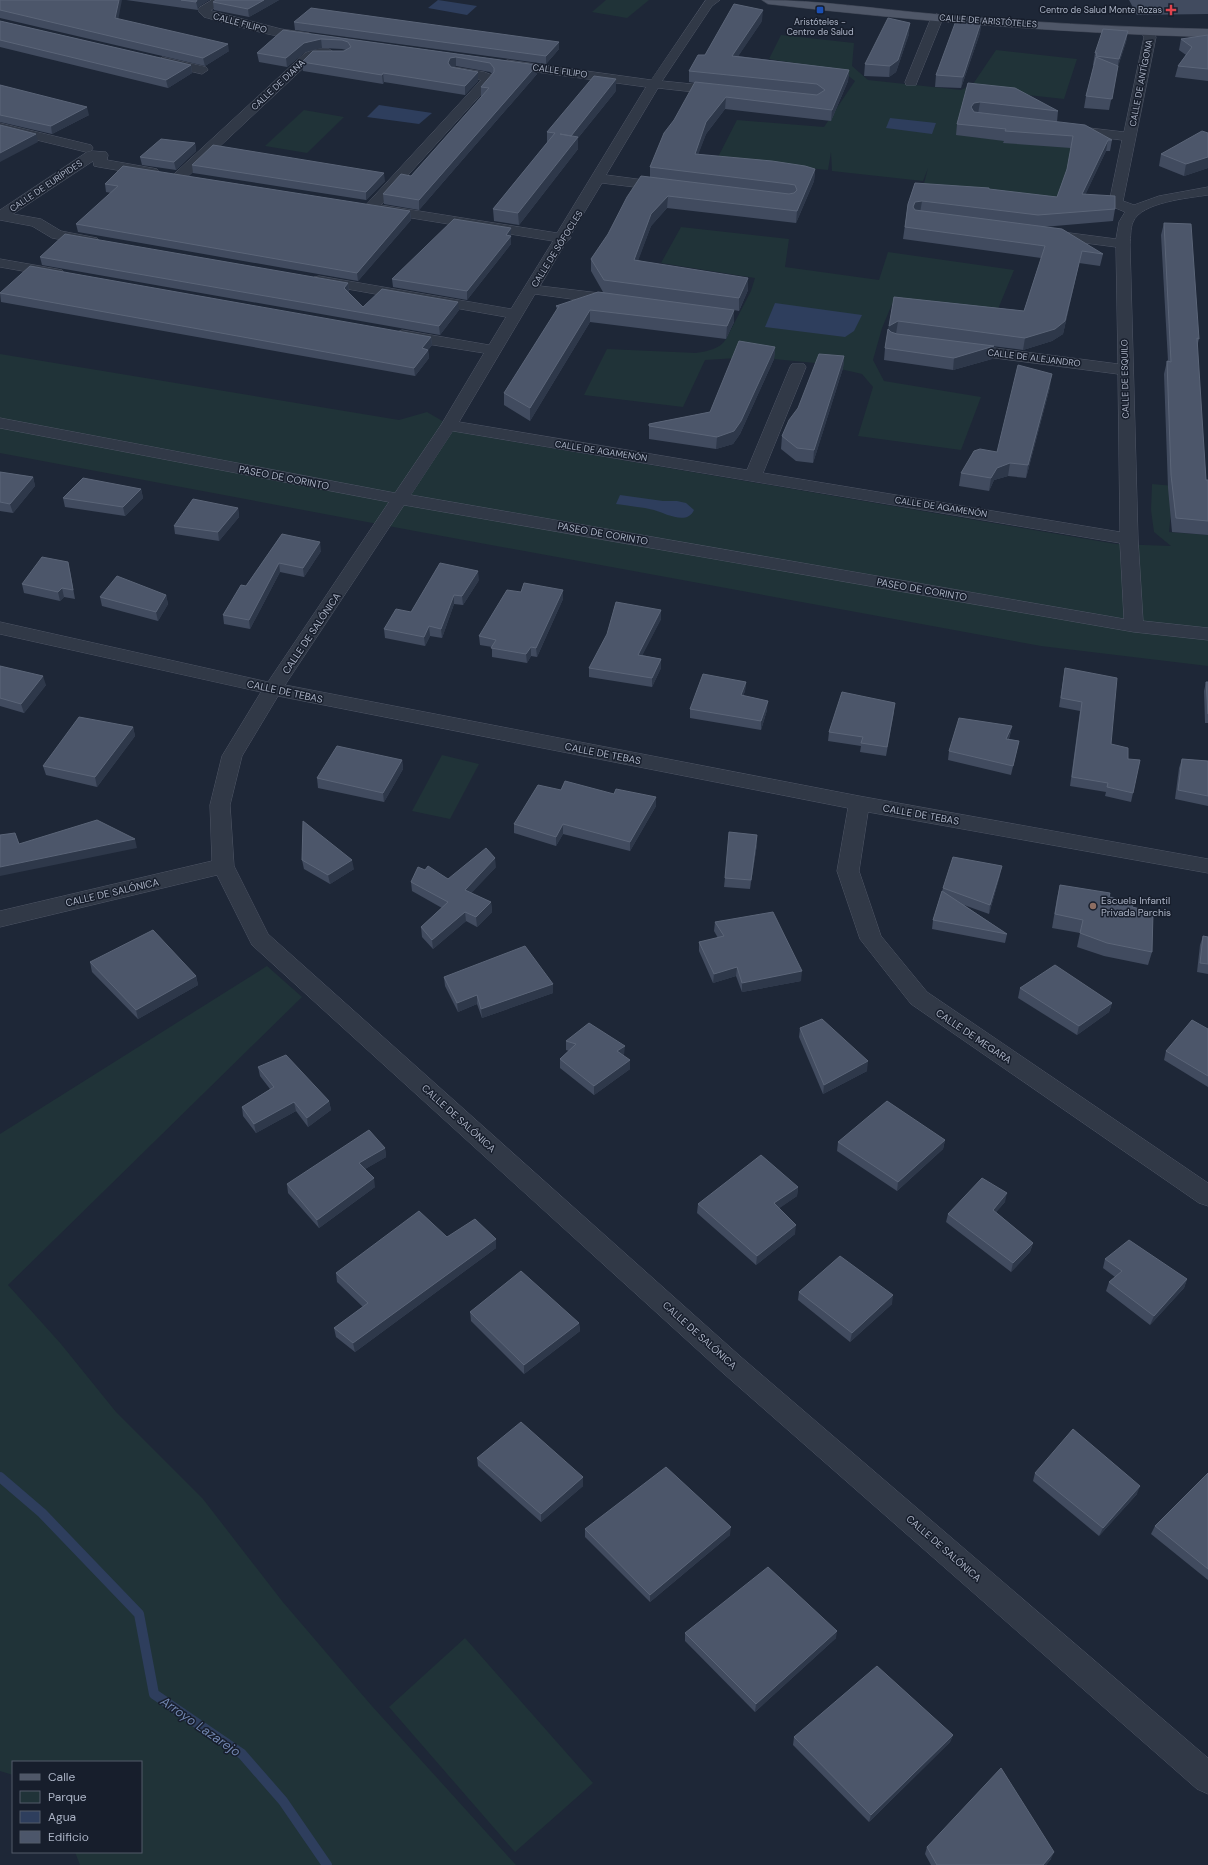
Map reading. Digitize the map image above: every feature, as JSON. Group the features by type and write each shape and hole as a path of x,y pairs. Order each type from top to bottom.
{"main road":[{"name":"CALLE DE ARISTÓTELES","path":"768,0 937,18 1146,31 1208,33"},
{"name":"CALLE DE ARISTÓTELES","path":"832,0 1023,17 1208,25"}],"street":[{"name":"CALLE FILIPO","path":"221,0 205,8 205,12 280,33 319,38"},
{"name":"CALLE DE SÓFOCLES","path":"401,499 449,425 515,314 564,238 654,84 708,4 714,0"},
{"path":"911,82 937,18"},
{"name":"CALLE DE ANTÍGONA","path":"1135,211 1116,203 1150,37 1146,31"},
{"name":"CALLE DE DIANA","path":"180,176 309,56 327,52 342,55"},
{"path":"148,57 202,70"},
{"name":"CALLE FILIPO","path":"498,63 654,84 731,92"},
{"path":"371,207 487,81 487,78 484,76 437,69"},
{"path":"0,127 93,153 99,163 195,178"},
{"name":"CALLE DE ANTÍGONA","path":"1062,129 1130,137"},
{"name":"CALLE DE EURÍPIDES","path":"0,216 93,153"},
{"path":"599,178 678,188"},
{"path":"1135,211 1157,201 1208,191"},
{"path":"356,204 564,238"},
{"name":"CALLE DE ESQUILO","path":"1134,626 1129,538 1123,244 1126,220 1135,211"},
{"path":"0,216 36,222 56,235 103,243"},
{"path":"1030,232 1123,244"},
{"path":"0,263 69,276"},
{"path":"305,278 515,314"},
{"path":"532,289 633,302"},
{"path":"386,332 493,350"},
{"name":"CALLE DE ALEJANDRO","path":"951,347 1125,370"},
{"path":"752,476 798,367"},
{"name":"PASEO DE CORINTO","path":"0,423 401,499 1134,626 1208,634"},
{"name":"CALLE DE AGAMENÓN","path":"449,425 1129,538"},
{"name":"CALLE DE SALÓNICA","path":"401,499 273,689 232,756 220,805 223,866 260,939 732,1365 1208,1778"},
{"name":"CALLE DE TEBAS","path":"0,628 273,689 859,803 1208,866"},
{"name":"CALLE DE MEGARA","path":"859,803 848,870 871,939 919,998 1208,1196"},
{"name":"CALLE DE SALÓNICA","path":"0,919 223,866"}],"green space":[{"path":"606,0 649,0 627,18 592,12"},
{"path":"781,35 854,43 852,66 868,80 961,90 973,84 996,50 1077,59 1064,99 982,90 973,137 1069,147 1072,150 1061,200 921,195 928,168 923,181 832,171 831,152 828,170 717,159 737,120 824,127 855,81 842,71 769,59"},
{"path":"304,110 344,117 307,153 265,146"},
{"path":"681,227 789,239 785,267 879,280 888,252 1014,270 998,309 895,297 882,328 873,360 884,381 981,397 961,450 858,436 873,387 862,374 815,363 774,359 737,358 705,360 683,407 584,395 607,349 696,353 717,347 726,339 751,291 755,278 661,263"},
{"path":"0,354 399,420 427,412 463,433 1116,544 1171,546 1154,532 1151,510 1152,484 1208,489 1171,512 1169,532 1208,535 1208,666 1041,646 0,453"},
{"path":"442,755 479,764 450,819 412,811"},
{"path":"267,966 302,997 8,1285 61,1344 116,1412 203,1499 282,1601 371,1705 516,1865 80,1865 75,1853 142,1853 142,1761 12,1761 12,1775 0,1771 0,1134"},
{"path":"465,1638 593,1783 515,1852 389,1707"}],"water":[{"path":"438,0 477,6 467,15 428,8"},
{"path":"379,105 432,113 419,124 367,117"},
{"path":"890,118 936,123 932,134 886,128"},
{"path":"775,303 862,315 854,331 845,337 765,327"},
{"path":"620,495 663,501 677,501 686,503 694,510 691,515 686,517 681,518 670,516 654,510 616,504"}],"building":[{"path":"0,0 119,0 115,18 228,44 203,58 0,10"},
{"path":"181,0 197,0 196,2"},
{"path":"216,0 264,0 248,9 213,2"},
{"path":"734,4 763,10 732,56 849,70 832,110 726,97 706,122 695,154 772,161 815,169 797,211 668,196 651,214 634,260 748,278 739,298 604,280 591,259 608,234 627,197 641,176 789,194 794,193 797,190 795,185 789,184 650,167 664,133 674,120 695,82 817,95 825,90 817,84 689,71 698,55 705,55"},
{"path":"311,8 559,42 546,56 294,22"},
{"path":"888,18 910,23 898,60 890,66 865,64"},
{"path":"957,18 981,22 963,77 936,75"},
{"path":"0,21 191,65 166,80 0,40"},
{"path":"1103,29 1128,31 1119,59 1096,56 1097,53 1095,53"},
{"path":"283,30 537,65 419,200 383,194 401,174 411,176 489,88 481,87 494,72 494,68 490,63 456,57 450,58 448,63 451,67 478,72 465,86 383,73 382,75 302,62 313,51 344,51 351,47 348,42 342,40 321,39 304,43 286,58 257,53"},
{"path":"1208,35 1208,69 1178,66 1192,47 1181,39"},
{"path":"1096,57 1118,66 1112,99 1086,96"},
{"path":"594,76 616,79 571,136 578,137 518,213 493,209 555,133 547,132"},
{"path":"968,83 1015,88 1058,111 980,102 974,103 971,107 974,112 1085,125 1112,140 1108,140 1082,194 1115,196 1115,209 1038,215 922,201 915,202 913,207 915,210 1062,229 1103,254 1082,251 1065,321 1055,329 1025,338 898,321 889,326 894,297 1024,311 1045,246 905,227 908,204 915,183 989,188 1057,197 1067,169 1073,136 1005,131 1006,129 957,124"},
{"path":"0,85 87,107 51,126 0,115"},
{"path":"0,125 36,134 0,153"},
{"path":"1202,131 1208,133 1208,157 1186,164 1161,154"},
{"path":"161,139 195,143 174,162 140,157"},
{"path":"213,145 384,173 366,192 192,165"},
{"path":"123,166 410,211 357,273 76,224 118,186 105,184"},
{"path":"454,219 511,228 506,235 511,236 467,291 392,279"},
{"path":"1164,223 1191,224 1199,339 1197,338 1206,480 1208,480 1208,521 1176,518 1171,475 1167,361 1171,362"},
{"path":"65,234 348,283 344,288 363,307 382,289 458,302 439,326 40,257"},
{"path":"30,266 431,337 422,348 428,350 414,368 0,293"},
{"path":"598,292 734,310 727,326 590,310 530,408 504,393 559,306 556,306"},
{"path":"888,329 897,334 994,346 954,358 885,348"},
{"path":"739,341 775,347 741,421 734,431 717,437 649,426 649,424 710,412"},
{"path":"819,354 844,356 814,450 797,448 782,436 789,420 798,408"},
{"path":"1018,365 1052,374 1028,465 1010,463 997,468 991,478 961,473 974,451 980,449 997,452"},
{"path":"0,472 33,477 10,504 0,502"},
{"path":"83,478 141,489 123,507 63,498"},
{"path":"193,499 238,508 218,532 174,526"},
{"path":"282,534 320,542 303,568 279,563 249,620 223,615 241,585 246,586"},
{"path":"42,557 68,562 73,590 62,588 58,592 22,584"},
{"path":"440,563 478,571 462,596 454,595 441,629 429,626 424,637 384,629 396,609 411,612"},
{"path":"117,576 166,595 156,612 100,597"},
{"path":"524,583 563,590 536,648 531,647 526,654 491,648 496,640 479,636 507,590 521,592"},
{"path":"616,602 661,610 638,655 661,659 652,678 589,668 607,634"},
{"path":"0,666 43,676 21,704 0,698"},
{"path":"1065,668 1117,678 1111,744 1128,748 1128,759 1140,760 1133,793 1107,787 1108,783 1072,777 1082,702 1061,698"},
{"path":"703,674 746,682 741,695 768,701 761,721 690,709"},
{"path":"1206,682 1208,682 1208,714"},
{"path":"842,692 895,703 887,747 861,743 863,737 829,732"},
{"path":"79,717 133,727 95,777 43,766"},
{"path":"959,718 1012,726 1006,739 1019,741 1013,766 949,751"},
{"path":"337,746 402,760 383,793 317,778"},
{"path":"1182,759 1208,761 1208,796 1178,790"},
{"path":"565,781 614,794 616,789 656,797 630,842 563,824 556,837 514,824 538,785 561,790"},
{"path":"97,820 135,839 0,867 0,835 15,833 19,844"},
{"path":"303,821 352,860 328,875 302,860"},
{"path":"729,832 757,835 751,880 725,878"},
{"path":"486,848 495,858 465,890 491,902 476,917 465,912 432,940 421,927 448,902 411,882 418,867 425,870 428,866 448,879"},
{"path":"953,857 1002,866 990,905 943,888"},
{"path":"1060,885 1110,893 1109,897 1134,903 1132,907 1153,912 1152,952 1107,943 1080,933 1083,920 1055,914"},
{"path":"942,891 1007,934 933,920"},
{"path":"773,912 802,971 742,983 737,967 714,974 699,942 724,936 715,922"},
{"path":"153,930 196,976 136,1010 90,962"},
{"path":"1203,936 1208,937 1208,964 1200,963"},
{"path":"525,946 553,984 481,1009 477,995 457,1003 444,977"},
{"path":"1055,965 1112,1003 1079,1026 1020,988"},
{"path":"822,1019 868,1061 824,1085 800,1028"},
{"path":"1192,1020 1208,1029 1208,1076 1166,1051"},
{"path":"589,1023 625,1046 617,1051 630,1060 594,1086 560,1059 576,1044 566,1041"},
{"path":"286,1055 329,1101 307,1118 294,1102 254,1124 242,1107 274,1087 258,1067"},
{"path":"887,1101 945,1140 898,1182 838,1142"},
{"path":"369,1130 385,1148 359,1163 374,1178 317,1220 287,1184"},
{"path":"761,1155 798,1187 774,1203 796,1225 757,1256 698,1204"},
{"path":"982,1178 1007,1193 993,1210 1033,1243 1013,1263 948,1214"},
{"path":"419,1211 447,1237 475,1219 496,1239 353,1343 334,1328 368,1303 336,1273"},
{"path":"1129,1240 1187,1279 1154,1316 1109,1282 1122,1271 1105,1259"},
{"path":"840,1256 893,1295 852,1333 799,1292"},
{"path":"521,1271 579,1323 524,1365 470,1312"},
{"path":"521,1422 583,1477 541,1514 477,1458"},
{"path":"1073,1429 1140,1486 1103,1528 1035,1473"},
{"path":"666,1467 731,1527 650,1595 585,1529"},
{"path":"1208,1473 1208,1569 1155,1526"},
{"path":"768,1567 837,1631 756,1704 685,1633"},
{"path":"877,1666 953,1735 871,1815 794,1737"},
{"path":"1001,1768 1054,1852 1043,1865 937,1865 927,1847"}],"waterway":[{"name":"Arroyo Lazarejo","path":"0,1477 42,1513 139,1614 154,1694 242,1754 283,1801 327,1865"}],"place":[{"name":"Aristóteles - Centro de Salud","path":"820,10"},
{"name":"Centro de Salud Monte Rozas","path":"1171,10"},
{"name":"Escuela Infantil Privada Parchis","path":"1093,906"}]}
